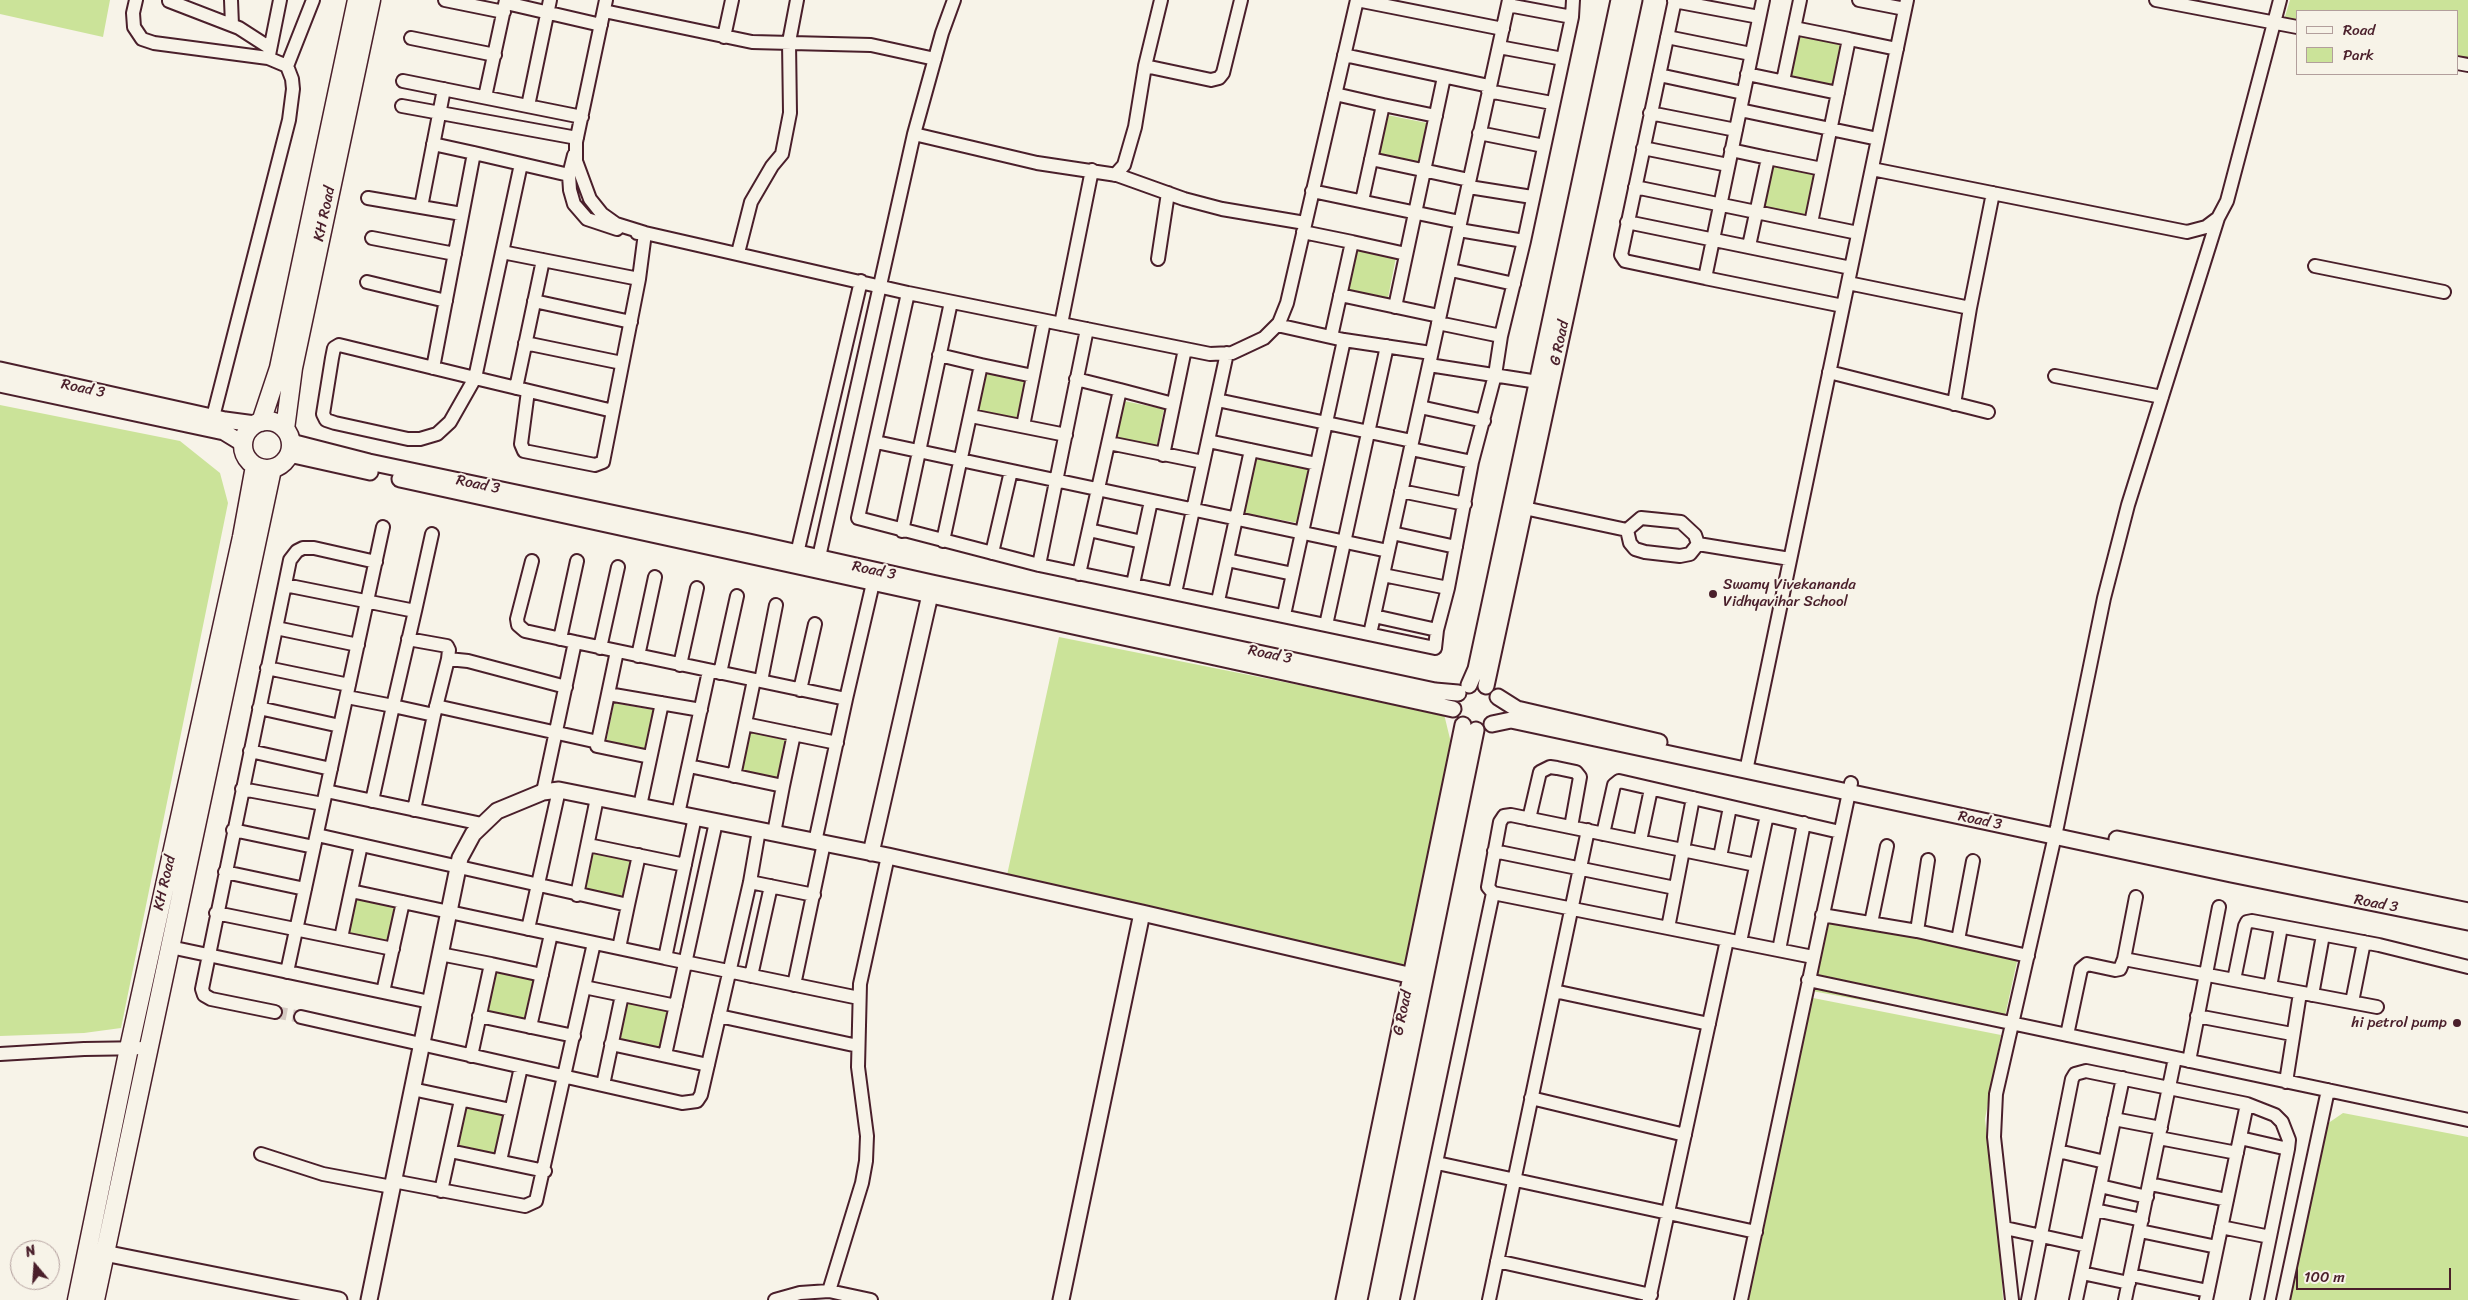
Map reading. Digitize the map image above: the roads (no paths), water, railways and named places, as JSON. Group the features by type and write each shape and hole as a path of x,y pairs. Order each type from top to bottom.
{"main road":[{"name":"KH Road","path":"258,423 279,368 358,0"},
{"name":"KH Road","path":"288,442 295,358 371,0"},
{"path":"258,423 278,424 288,442 285,461 263,468 245,457 242,443 246,433 258,423"},
{"name":"KH Road","path":"95,1300 170,947 263,468"},
{"name":"KH Road","path":"77,1300 129,1048 242,537 263,468"}],"street":[{"path":"136,0 133,13 134,27 142,39 154,43 269,53"},
{"path":"231,0 232,25"},
{"path":"269,53 280,0"},
{"path":"287,66 313,0"},
{"path":"445,0 505,5 601,25"},
{"path":"528,106 550,0"},
{"path":"724,37 732,0"},
{"path":"738,253 745,220 754,195 782,154 790,113 789,42 797,0"},
{"path":"818,564 914,134 954,0"},
{"path":"1115,175 1124,165 1136,127 1145,66 1161,0"},
{"path":"1145,66 1211,80 1219,78 1223,73 1242,0"},
{"path":"935,59 871,45 752,42 724,37 605,6 569,175 574,204 587,219 622,230 645,233 738,253 880,287 1044,321 1210,354 1227,353 1250,346 1264,338 1277,325 1288,303 1334,94 1357,0 1503,29"},
{"path":"908,293 858,518 902,531 1039,565 1435,648 1436,630 1448,588 1472,462 1496,375 1501,336 1524,241 1574,0"},
{"name":"G Road","path":"1464,689 1476,669 1619,0"},
{"name":"G Road","path":"1486,686 1634,0"},
{"path":"1705,278 1763,0"},
{"path":"1782,81 1800,0"},
{"path":"1747,766 1906,5 1860,0"},
{"path":"2156,0 2274,21 2296,27"},
{"path":"2012,1300 1994,1112 2012,1024 2056,832 2104,598 2128,505 2218,218 2227,201 2280,0"},
{"path":"170,1 232,25 287,66 294,89 289,120 213,417"},
{"path":"1759,17 1675,1 1634,186 1621,250 1622,259 1843,306"},
{"path":"1370,634 1508,3 1572,17"},
{"path":"485,97 505,5"},
{"path":"1794,28 1897,49"},
{"path":"1667,37 1752,54"},
{"path":"411,38 494,55"},
{"path":"1810,223 1849,39"},
{"path":"1499,46 1562,59"},
{"path":"1344,55 1552,103"},
{"path":"1747,74 1838,92"},
{"path":"1658,76 1743,93"},
{"path":"1395,307 1444,77"},
{"path":"403,81 582,116"},
{"path":"421,207 444,89"},
{"path":"1334,94 1436,116"},
{"path":"1362,201 1383,105"},
{"path":"402,106 577,140"},
{"path":"1740,110 1878,139"},
{"path":"1650,114 1736,130"},
{"path":"1479,133 1544,146"},
{"path":"914,134 1037,163 1115,175 1222,209 1406,254"},
{"path":"577,140 576,161 590,199 602,214 616,224 645,233"},
{"path":"433,144 569,175"},
{"path":"1643,148 1728,165"},
{"path":"1731,150 1822,169"},
{"path":"433,368 474,153"},
{"path":"1749,246 1768,158"},
{"path":"1371,159 1532,197"},
{"path":"521,164 475,378 445,428 437,434 420,439 408,439 326,420 324,407 336,346 433,368 475,378 522,389 613,411"},
{"path":"1872,169 2187,232 2206,227 2218,218"},
{"path":"1061,324 1092,170"},
{"path":"1634,186 1858,233"},
{"path":"1312,191 1416,213 1460,226 1524,241"},
{"path":"1158,259 1168,193"},
{"path":"1954,404 1970,308 1993,193"},
{"path":"368,198 462,214"},
{"path":"1627,222 1851,268"},
{"path":"543,260 525,343 521,444 524,452 600,464 605,458 639,279 645,233"},
{"path":"372,238 455,254"},
{"path":"1284,615 1326,423 1337,338 1340,295 1352,242"},
{"path":"502,252 639,279"},
{"path":"2315,266 2444,292"},
{"path":"1451,270 1514,284"},
{"path":"796,558 861,281"},
{"path":"367,282 446,301"},
{"path":"1848,283 1970,308"},
{"path":"1340,295 1395,307 1501,336"},
{"path":"534,301 631,322"},
{"path":"902,531 951,302"},
{"path":"1023,426 1044,321"},
{"path":"1277,325 1337,338 1387,346 1430,359 1496,375 1538,382"},
{"path":"1039,565 1087,329"},
{"path":"525,343 622,363"},
{"path":"1326,625 1387,346"},
{"path":"1163,455 1185,349"},
{"path":"1175,593 1227,353"},
{"path":"939,355 1033,376"},
{"path":"943,541 962,461 981,365"},
{"name":"Road 3","path":"0,370 213,417 258,423"},
{"path":"1829,372 1988,412"},
{"path":"2055,376 2162,397"},
{"path":"1076,379 1173,404"},
{"name":"Road 3","path":"0,384 224,432 242,443"},
{"path":"1079,574 1120,390"},
{"path":"1217,400 1368,432 1472,462"},
{"path":"1420,407 1484,420"},
{"path":"971,416 1066,435"},
{"path":"1208,441 1316,464"},
{"name":"Road 3","path":"288,442 1454,709"},
{"path":"876,442 1388,551"},
{"path":"1109,443 1203,462"},
{"path":"1218,601 1251,450"},
{"path":"992,553 1011,471"},
{"path":"1401,491 1465,504"},
{"path":"1133,584 1151,501"},
{"path":"1524,508 1627,530"},
{"path":"1627,530 1641,518 1681,522 1694,534 1698,544"},
{"path":"287,972 383,527"},
{"path":"1089,530 1142,542"},
{"path":"1627,530 1630,543 1636,549 1645,552 1680,556 1690,554 1698,544"},
{"path":"372,801 432,534"},
{"path":"1392,534 1456,547"},
{"path":"1698,544 1790,559"},
{"path":"275,1012 211,999 204,995 202,989 233,830 290,560 297,551 303,548 314,548 376,562"},
{"path":"560,639 577,560"},
{"path":"1227,560 1292,574"},
{"path":"532,561 517,619 518,625 525,631 846,700"},
{"name":"Road 3","path":"818,564 873,583 931,589 1435,691 1464,689"},
{"path":"600,648 618,568"},
{"path":"1383,575 1448,588"},
{"path":"638,656 655,577"},
{"path":"794,985 814,895 819,842 837,744 873,583"},
{"path":"285,585 415,611"},
{"path":"680,664 697,588"},
{"path":"871,853 931,589"},
{"path":"678,814 701,710 715,672 737,596"},
{"path":"734,776 745,724 758,681 776,605"},
{"path":"1374,616 1436,630"},
{"path":"800,690 815,624"},
{"path":"276,628 358,645"},
{"path":"408,640 447,646 450,650 414,810"},
{"path":"543,792 575,642"},
{"path":"617,651 597,746 650,757"},
{"path":"448,659 468,661 566,687"},
{"path":"267,668 393,706 435,710 556,732 598,742"},
{"path":"1486,686 1498,697 1500,711 1492,724 1469,728 1458,721 1454,709 1464,689 1486,686"},
{"path":"608,694 701,710"},
{"name":"Road 3","path":"1498,697 1517,709 1747,766"},
{"path":"640,806 662,703"},
{"path":"259,708 340,726"},
{"name":"Road 3","path":"1492,724 1511,720 1747,766 2468,922"},
{"path":"745,724 837,744"},
{"name":"G Road","path":"1359,1300 1418,977 1469,728"},
{"path":"301,1017 565,1077 691,1103 698,1101 701,1095 750,882 783,786 794,734"},
{"path":"250,751 331,769"},
{"path":"689,766 783,786"},
{"path":"1530,819 1540,772 1550,767 1557,768 1576,772 1580,777 1570,827"},
{"path":"1604,834 1616,782 1619,781 1840,832"},
{"path":"1741,1300 1850,788"},
{"path":"242,789 372,801 482,824"},
{"path":"1640,841 1651,789"},
{"path":"368,1300 460,858 473,834 496,811 543,792 559,790 888,856 1418,977"},
{"path":"528,929 559,790"},
{"path":"577,894 597,798"},
{"path":"1668,928 1693,798"},
{"path":"1720,857 1730,807"},
{"path":"1756,865 1510,815 1502,818 1488,886 1493,893 1813,957"},
{"path":"1497,1261 1650,1298 1709,1024 1756,865 1767,815"},
{"path":"665,958 695,817"},
{"path":"665,1055 716,822"},
{"path":"1779,950 1804,824"},
{"path":"233,830 361,845 628,905"},
{"path":"1489,1300 1588,830"},
{"name":"Road 3","path":"2056,832 2468,911"},
{"path":"341,938 361,845"},
{"path":"588,845 685,865"},
{"path":"1872,924 1887,846"},
{"path":"1494,851 1675,888"},
{"path":"619,948 639,856"},
{"path":"830,1291 862,1183 866,1161 867,1136 858,1067 858,998 888,856"},
{"path":"1917,931 1928,860"},
{"path":"1958,940 1973,861"},
{"path":"225,872 305,889"},
{"path":"750,882 814,895"},
{"path":"751,976 770,886"},
{"path":"351,891 858,998"},
{"path":"1407,1300 1493,893"},
{"path":"2067,1035 2083,967 2087,964 2120,969 2124,959 2136,897"},
{"path":"384,992 403,902"},
{"path":"2189,1061 2219,907"},
{"path":"216,913 393,949"},
{"path":"1061,1300 1142,913"},
{"path":"1822,915 1917,931 2028,956"},
{"path":"2234,980 2247,922 2252,921 2364,942 2468,967"},
{"path":"2270,987 2281,926"},
{"path":"530,1027 551,934"},
{"path":"2286,1082 2292,1034 2323,935"},
{"path":"2352,1002 2364,942"},
{"path":"261,1154 323,1174 441,1191 525,1206 536,1200 545,1171 594,943"},
{"path":"170,947 430,1002"},
{"path":"440,954 542,975"},
{"path":"2124,959 2377,1007"},
{"path":"471,1056 490,964"},
{"name":"G Road","path":"1344,1300 1418,977"},
{"path":"1808,980 2468,1120"},
{"path":"584,987 676,1006"},
{"path":"1554,991 1709,1024"},
{"path":"603,1085 622,995"},
{"path":"479,1016 574,1036"},
{"path":"719,1016 858,1046"},
{"path":"2197,1016 2292,1034"},
{"path":"612,1044 708,1064"},
{"path":"0,1054 148,1048"},
{"path":"2125,1300 2142,1226 2175,1058"},
{"path":"500,1161 521,1067"},
{"path":"2028,1300 2072,1080 2076,1074 2086,1071 2247,1104 2275,1115 2282,1122 2289,1140 2288,1149 2258,1300"},
{"path":"2076,1300 2123,1078"},
{"path":"412,1089 511,1110"},
{"path":"2283,1300 2328,1090"},
{"path":"1531,1098 1685,1135"},
{"path":"441,1191 461,1100"},
{"path":"2082,1272 2130,1279 2207,1296 2247,1104"},
{"path":"2114,1119 2237,1153"},
{"path":"2240,1138 2288,1149"},
{"path":"450,1151 545,1171"},
{"path":"2058,1151 2105,1162"},
{"path":"1437,1163 1756,1232"},
{"path":"2150,1184 2227,1200"},
{"path":"2100,1186 2147,1198"},
{"path":"2095,1210 2142,1226 2217,1246"},
{"path":"2221,1227 2270,1237"},
{"path":"2005,1228 2087,1246"},
{"path":"88,1250 339,1300"},
{"path":"774,1300 800,1292 830,1291 871,1300"}],"tunnel":[{"path":"275,1012 301,1017"}],"place":[{"name":"Swamy Vivekananda Vidhyavihar School","path":"1713,594"},
{"name":"hi petrol pump","path":"2457,1023"}]}
